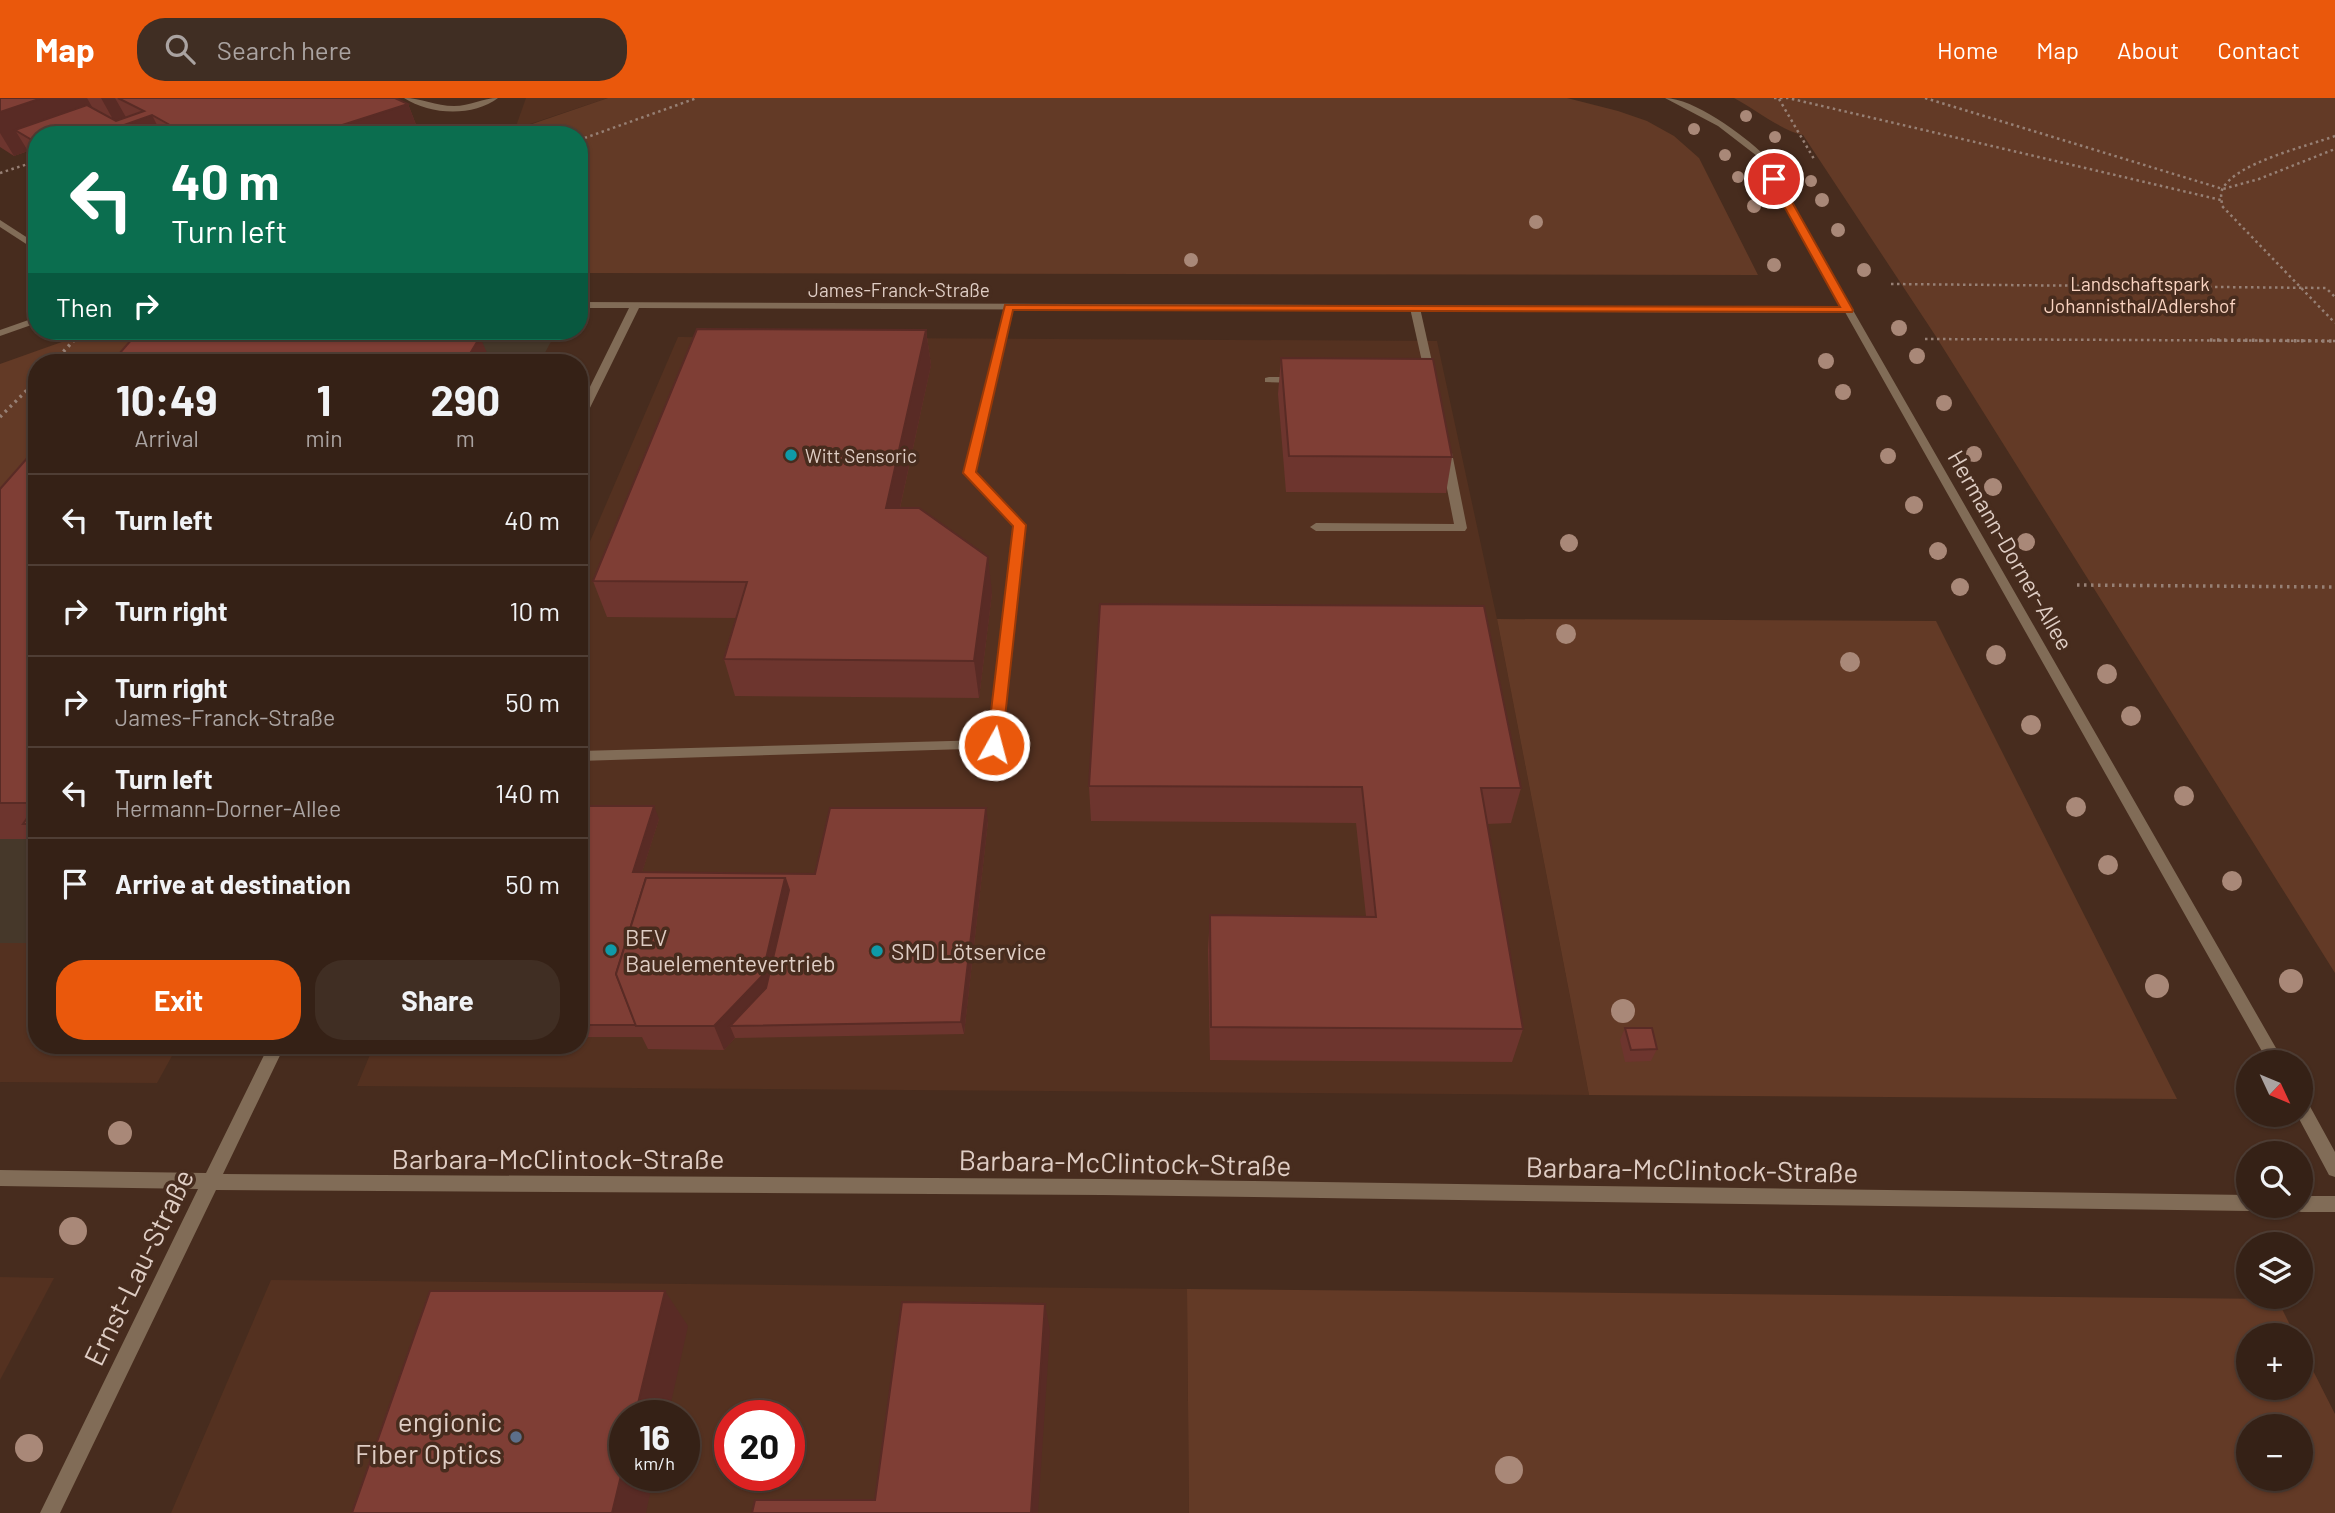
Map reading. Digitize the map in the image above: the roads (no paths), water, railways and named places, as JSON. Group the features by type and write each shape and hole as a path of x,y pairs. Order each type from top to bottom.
{"street":[{"path":"408,98 429,108 442,109 468,107 494,98"},
{"name":"Hermann-Dorner-Allee","path":"1668,98 1721,124 1760,155 2269,1050"},
{"path":"0,223 28,242"},
{"name":"James-Franck-Straße","path":"588,305 1848,310"},
{"path":"588,402 635,306"},
{"path":"588,756 994,745 1019,525 970,473 1009,307"},
{"path":"1415,308 1434,393"},
{"path":"0,333 28,323"},
{"path":"1269,380 1309,380"},
{"path":"1417,380 1431,380"},
{"path":"1316,527 1461,528 1445,447"},
{"name":"Ernst-Lau-Straße","path":"50,1513 273,1054"},
{"path":"2312,1127 2335,1169"},
{"name":"Barbara-McClintock-Straße","path":"0,1178 1103,1187 2236,1203"},
{"path":"2313,1204 2335,1204"}],"place":[{"name":"Witt Sensoric","path":"791,455"},
{"name":"BEV Bauelementevertrieb","path":"611,950"},
{"name":"SMD Lötservice","path":"877,951"},
{"name":"engionic Fiber Optics","path":"516,1437"}],"park label":[{"name":"Landschaftspark Johannisthal/Adlershof","path":"2140,294"}]}
